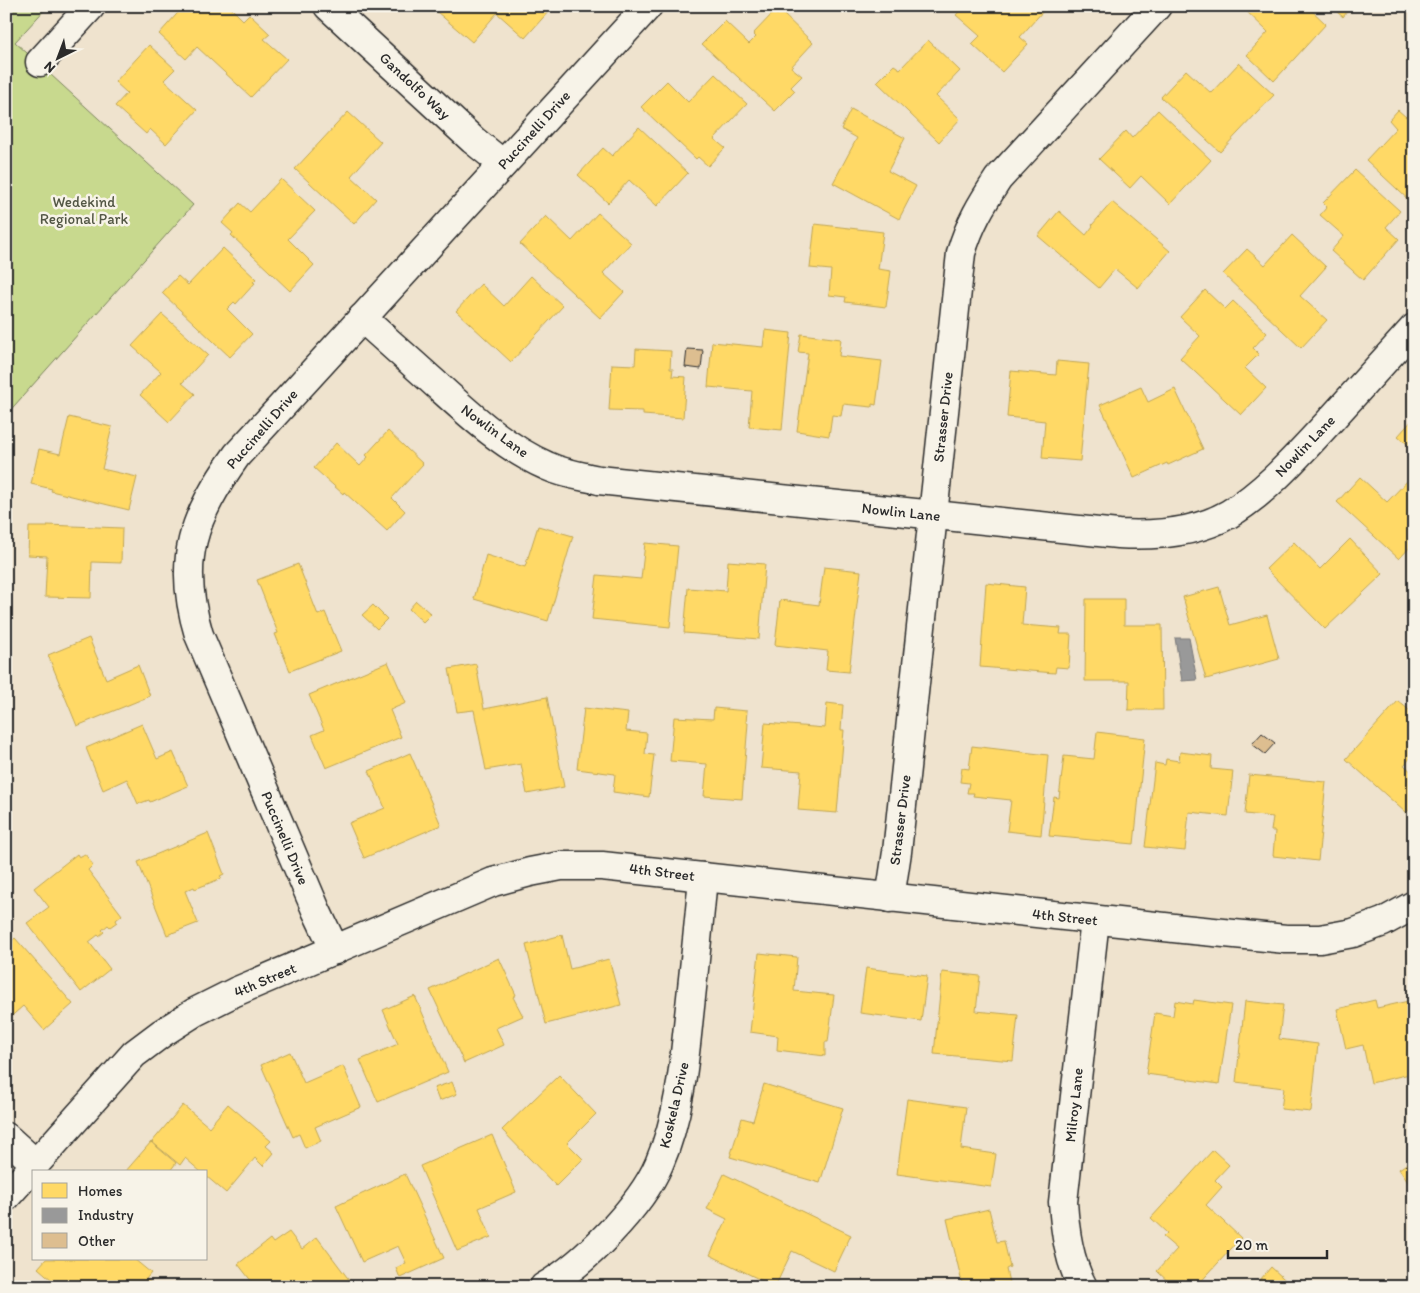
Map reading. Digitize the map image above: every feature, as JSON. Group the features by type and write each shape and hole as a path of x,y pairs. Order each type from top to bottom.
{"street":[{"path":"40,62 91,6"},
{"name":"Gandolfo Way","path":"328,6 473,140 503,164"},
{"name":"Puccinelli Drive","path":"335,950 312,901 198,635 192,614 188,586 188,554 195,528 204,505 237,455 648,6"},
{"name":"Strasser Drive","path":"890,898 897,852 956,292 962,253 969,228 980,206 998,179 1157,6"},
{"name":"Nowlin Lane","path":"362,318 472,417 499,438 548,467 573,475 599,480 1128,535 1176,532 1204,524 1228,514 1273,480 1414,328"},
{"name":"4th Street","path":"6,1197 134,1054 195,1012 236,992 493,882 530,872 561,866 602,866 1286,939 1320,939 1352,933 1383,922 1414,905"},
{"name":"Koskela Drive","path":"544,1287 559,1278 587,1255 616,1226 639,1197 659,1166 670,1134 683,1066 700,923 703,877"},
{"name":"Milroy Lane","path":"1083,1287 1071,1258 1065,1230 1063,1202 1095,920"},
{"path":"6,1137 36,1164"}],"green space":[{"name":"Wedekind Regional Park","path":"6,6 48,6 15,42 193,205 6,415"}],"building: Homes":[{"path":"184,6 203,6 207,10 211,6 229,6 243,20 249,14 270,34 264,39 287,59 251,97 197,47 186,59 159,34"},
{"path":"442,6 545,6 549,11 525,38 497,13 472,42 437,12"},
{"path":"964,6 1040,6 1044,10 1020,37 1028,44 1002,72 972,44 980,36 956,15"},
{"path":"1241,6 1307,6 1326,24 1274,81 1247,55 1268,32"},
{"path":"1330,6 1352,6 1343,17"},
{"path":"780,11 813,43 791,67 802,76 791,87 795,91 775,111 702,44 725,21 749,44 756,37 753,34 774,12 777,15"},
{"path":"928,40 960,71 936,96 960,119 939,142 877,82 894,65 900,69"},
{"path":"149,45 175,69 164,80 197,110 166,144 150,129 146,134 115,106 127,93 115,82"},
{"path":"1239,63 1274,95 1220,152 1161,97 1186,70 1211,93"},
{"path":"715,74 747,104 714,139 725,148 708,166 698,157 696,159 641,107 667,81 688,102"},
{"path":"1414,108 1414,205 1366,160 1396,128 1389,120 1398,110 1406,117"},
{"path":"851,109 905,138 888,171 916,186 899,219 833,183 857,138 841,129"},
{"path":"1158,110 1211,160 1170,204 1141,176 1130,188 1099,159 1126,131 1132,138"},
{"path":"348,112 381,142 351,176 376,199 354,224 295,169"},
{"path":"639,127 688,173 657,206 629,180 608,203 578,175 603,148 612,156"},
{"path":"1355,170 1400,211 1386,227 1399,239 1363,280 1331,251 1344,236 1320,215 1327,207 1323,203"},
{"path":"281,179 315,211 288,239 314,265 290,291 231,235 233,233 222,223 240,203 250,212"},
{"path":"1112,202 1170,251 1138,288 1115,269 1099,288 1038,236 1059,211 1086,235"},
{"path":"598,213 631,243 603,273 624,292 600,318 520,244 546,216 572,241"},
{"path":"815,224 883,232 878,269 891,271 886,307 845,302 846,297 829,295 831,270 810,268"},
{"path":"1292,235 1326,267 1300,296 1327,320 1301,348 1223,274 1247,249 1265,265"},
{"path":"223,248 256,279 253,282 255,283 236,304 234,302 227,309 252,334 230,357 162,293 178,276 188,285"},
{"path":"531,276 563,306 511,362 456,311 481,284 504,306"},
{"path":"1205,290 1225,309 1233,301 1267,333 1253,348 1259,354 1245,368 1266,388 1241,415 1180,358 1200,336 1180,317"},
{"path":"162,314 208,355 182,383 195,394 169,422 140,395 161,372 132,346"},
{"path":"765,330 791,333 782,430 749,427 752,391 708,387 712,342 763,347"},
{"path":"801,334 841,339 839,356 882,361 876,405 872,404 872,407 843,404 841,416 832,415 829,436 797,431 808,353 798,352"},
{"path":"636,349 671,351 670,369 673,369 672,376 686,377 683,418 643,415 643,411 609,410 612,364 635,365"},
{"path":"1057,361 1089,364 1080,461 1042,458 1045,421 1007,417 1011,371 1056,375"},
{"path":"1141,387 1148,402 1175,389 1203,449 1134,478 1100,405"},
{"path":"69,417 112,427 102,469 137,477 129,510 51,491 52,489 31,484 39,449 60,454"},
{"path":"1414,418 1414,450 1398,436"},
{"path":"388,431 423,464 392,498 405,511 387,531 314,468 336,443 360,466 368,457 366,455"},
{"path":"1414,474 1414,543 1399,559 1337,502 1360,477 1387,502"},
{"path":"47,525 122,528 121,563 92,562 91,598 45,597 47,556 28,555 29,527 47,527"},
{"path":"538,526 573,536 548,621 474,599 486,555 525,567"},
{"path":"1350,539 1383,574 1325,629 1266,569 1294,542 1320,569"},
{"path":"645,543 678,546 670,627 592,619 597,575 641,579"},
{"path":"728,561 765,564 759,639 684,633 688,588 726,591"},
{"path":"298,564 318,615 325,612 341,651 290,671 275,634 278,633 257,580"},
{"path":"824,567 861,571 849,672 826,670 828,651 775,645 780,600 819,605"},
{"path":"986,583 1025,587 1022,625 1061,628 1060,634 1071,634 1069,668 1056,667 1055,673 980,667"},
{"path":"1219,587 1230,625 1267,615 1279,659 1206,679 1183,597"},
{"path":"1086,599 1124,599 1124,625 1162,625 1163,710 1128,710 1129,681 1085,681"},
{"path":"416,601 431,614 423,622 409,609"},
{"path":"373,605 387,619 377,629 362,615"},
{"path":"89,638 106,679 138,665 150,696 77,726 48,655"},
{"path":"388,662 406,703 390,710 401,737 326,768 312,735 324,730 309,695"},
{"path":"476,664 484,709 547,697 564,787 527,794 521,764 486,770 474,710 457,712 449,669"},
{"path":"1414,684 1414,705 1407,698 1412,693 1409,690"},
{"path":"1398,701 1414,714 1414,754 1404,765 1414,774 1414,805 1406,813 1346,759"},
{"path":"827,703 843,705 841,730 844,730 837,813 798,810 801,771 761,768 765,723 825,728"},
{"path":"584,708 628,713 626,731 647,733 645,754 654,755 649,797 613,792 615,774 577,769"},
{"path":"714,708 747,711 746,723 748,723 742,799 704,796 707,764 670,761 674,717 713,719"},
{"path":"142,724 157,759 173,752 188,786 150,802 149,800 138,804 127,779 103,790 86,748"},
{"path":"1097,732 1145,738 1134,844 1049,836 1054,797 1059,798 1064,756 1094,759"},
{"path":"972,746 1048,755 1041,835 1007,831 1011,800 973,796 974,793 967,793 969,783 960,782 962,768 969,769"},
{"path":"1180,752 1212,756 1211,769 1233,771 1228,816 1189,812 1185,851 1145,847 1155,763 1165,765 1166,759 1179,761"},
{"path":"410,753 441,825 364,858 349,823 385,808 369,771"},
{"path":"1249,775 1326,782 1318,861 1273,856 1275,831 1271,831 1273,817 1245,814"},
{"path":"208,833 224,874 220,876 222,878 185,891 198,923 167,935 138,862"},
{"path":"77,854 79,857 85,854 93,865 88,870 122,915 116,920 117,922 110,927 108,925 102,930 104,932 89,942 110,969 81,992 27,923 49,907 34,888"},
{"path":"562,935 570,969 609,959 621,1005 546,1024 526,945"},
{"path":"15,938 73,1004 44,1030 23,1006 6,1021 6,946"},
{"path":"759,953 797,957 794,991 834,995 828,1042 825,1042 825,1056 777,1050 778,1036 750,1032"},
{"path":"499,958 516,995 513,997 523,1016 496,1028 504,1045 464,1063 430,990"},
{"path":"866,968 927,976 921,1021 860,1013"},
{"path":"942,972 980,976 976,1011 1018,1015 1013,1061 934,1054"},
{"path":"415,996 448,1072 378,1102 360,1060 398,1044 383,1010"},
{"path":"1194,1000 1231,1005 1219,1084 1146,1074 1155,1013 1173,1016 1175,1001 1193,1004"},
{"path":"1375,1000 1377,1008 1413,1000 1414,1073 1371,1083 1363,1045 1346,1049 1337,1009"},
{"path":"1245,1001 1283,1005 1279,1039 1318,1044 1311,1112 1281,1109 1284,1088 1236,1082"},
{"path":"290,1052 304,1083 343,1066 361,1107 315,1127 321,1141 305,1148 299,1134 293,1137 261,1065"},
{"path":"559,1075 596,1114 567,1143 583,1159 556,1186 502,1130"},
{"path":"452,1082 457,1094 439,1101 434,1088"},
{"path":"764,1084 843,1108 820,1183 730,1157 742,1118 753,1121"},
{"path":"907,1099 966,1107 961,1149 996,1154 991,1187 897,1174"},
{"path":"228,1104 271,1141 266,1146 274,1153 263,1166 255,1158 226,1193 208,1178 208,1170 199,1170 185,1158 180,1165 152,1142 183,1105 209,1127"},
{"path":"492,1135 516,1192 479,1208 491,1237 457,1251 420,1166"},
{"path":"151,1142 176,1163 171,1170 127,1170"},
{"path":"1213,1150 1229,1165 1215,1180 1222,1187 1206,1205 1241,1238 1196,1287 1174,1287 1157,1271 1177,1249 1163,1237 1167,1233 1151,1218"},
{"path":"1414,1159 1414,1191 1399,1169"},
{"path":"405,1174 444,1258 400,1278 396,1268 406,1263 398,1246 362,1262 336,1206"},
{"path":"724,1174 851,1235 834,1271 792,1251 775,1287 710,1255 727,1219 707,1209"},
{"path":"989,1209 997,1242 1004,1241 1010,1267 1006,1269 1010,1287 963,1287 947,1219"},
{"path":"289,1232 302,1249 317,1237 350,1281 343,1287 256,1287 238,1264 270,1239 273,1243"},
{"path":"45,1260 135,1260 151,1273 146,1279 156,1287 60,1287 38,1268"},
{"path":"1271,1267 1293,1287 1254,1287"},
{"path":"700,1279 708,1287 692,1287"}],"building: Industry":[{"path":"1175,638 1189,638 1197,680 1182,681"}],"building: Other":[{"path":"687,349 703,350 701,369 685,367"},
{"path":"1262,733 1275,743 1265,754 1252,744"}]}
